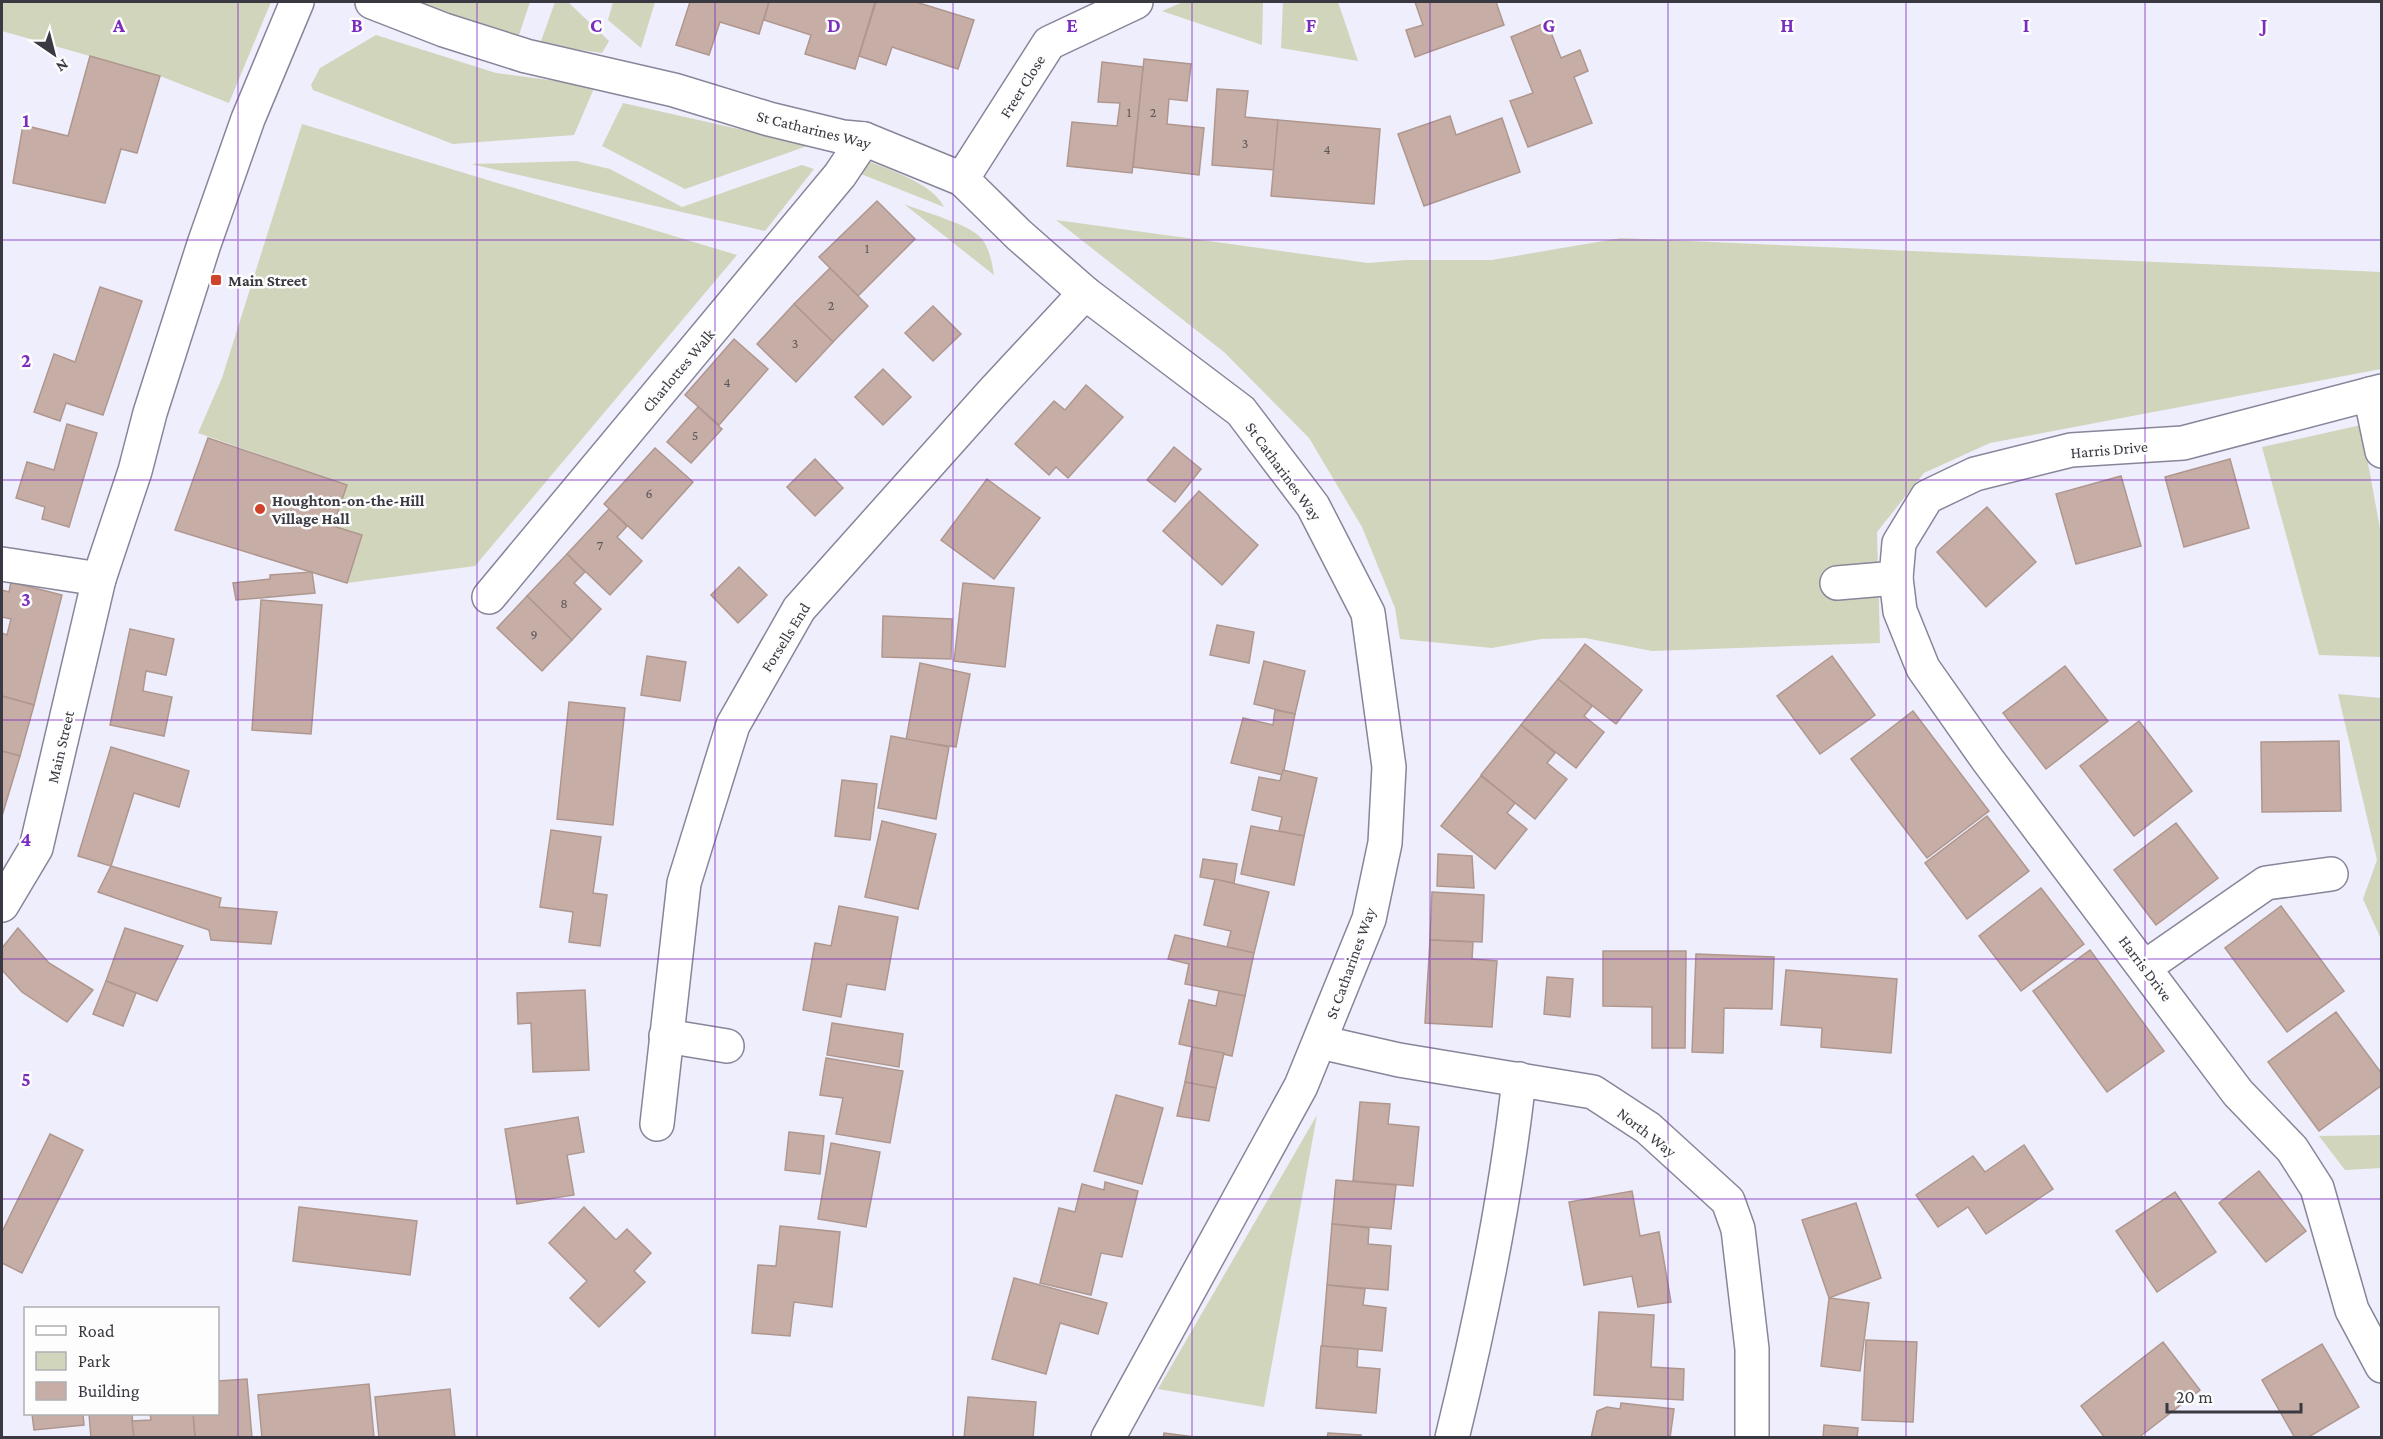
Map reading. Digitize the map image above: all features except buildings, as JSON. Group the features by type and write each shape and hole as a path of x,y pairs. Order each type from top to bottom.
{"street":[{"name":"Main Street","path":"2,905 36,848 99,579 135,471 150,413 207,234 248,119 297,2"},
{"name":"St Catharines Way","path":"372,2 444,30 526,56 674,90 780,122 843,137 864,139 962,179 1019,235 1085,293 1241,411 1313,506 1368,614 1389,767 1384,843 1369,919 1301,1086 1108,1437"},
{"name":"Freer Close","path":"962,179 1049,43 1136,2"},
{"name":"Charlottes Walk","path":"489,597 840,175 864,139"},
{"name":"Forsells End","path":"657,1124 684,883 733,725 799,609 992,393 1085,293"},
{"path":"2376,393 2382,451"},
{"name":"Harris Drive","path":"2376,393 2183,443 2071,450 1975,474 1926,497 1899,543 1896,578 1900,611 1923,668 1987,759 2238,1093 2292,1149 2316,1188 2352,1310 2382,1366"},
{"path":"2,564 99,579"},
{"path":"1837,583 1896,578"},
{"path":"2145,967 2266,883 2331,874"},
{"path":"666,1036 727,1046"},
{"name":"North Way","path":"1320,1042 1399,1060 1593,1092 1648,1128 1728,1201 1738,1229 1752,1349 1752,1437"},
{"path":"1452,1437 1494,1245 1519,1079"}],"green space":[{"path":"2,2 271,2 229,103 160,76 2,31"},
{"path":"419,2 530,2 516,44"},
{"path":"555,2 568,2 609,41 602,53 540,44"},
{"path":"613,2 655,2 641,48 608,20"},
{"path":"1183,2 1263,2 1262,45 1162,11"},
{"path":"1283,2 1338,2 1358,61 1281,48"},
{"path":"376,35 496,73 595,86 574,135 453,144 313,90 311,85 320,68"},
{"path":"623,103 810,145 685,189 602,146"},
{"path":"302,124 737,255 475,566 347,583 362,536 333,526 347,485 198,433 222,378"},
{"path":"863,159 920,184 938,198 944,207 856,172"},
{"path":"576,161 610,169 682,207 802,165 814,169 765,231 471,164"},
{"path":"904,204 957,224 976,234 987,248 994,275"},
{"path":"1056,220 1368,263 1406,260 1492,260 1621,238 2381,272 2381,369 1990,443 1924,473 1877,532 1880,643 1652,651 1585,638 1541,639 1492,648 1400,639 1395,608 1362,527 1309,438 1224,352"},
{"path":"2361,425 2381,534 2381,657 2319,655 2262,447"},
{"path":"2338,694 2381,698 2381,939 2363,899 2377,860"},
{"path":"1317,1115 1264,1407 1158,1389"},
{"path":"2381,1135 2381,1168 2345,1170 2319,1136"}],"place":[{"name":"Main Street","path":"216,280"},
{"name":"Houghton-on-the-Hill Village Hall","path":"260,509"}]}
